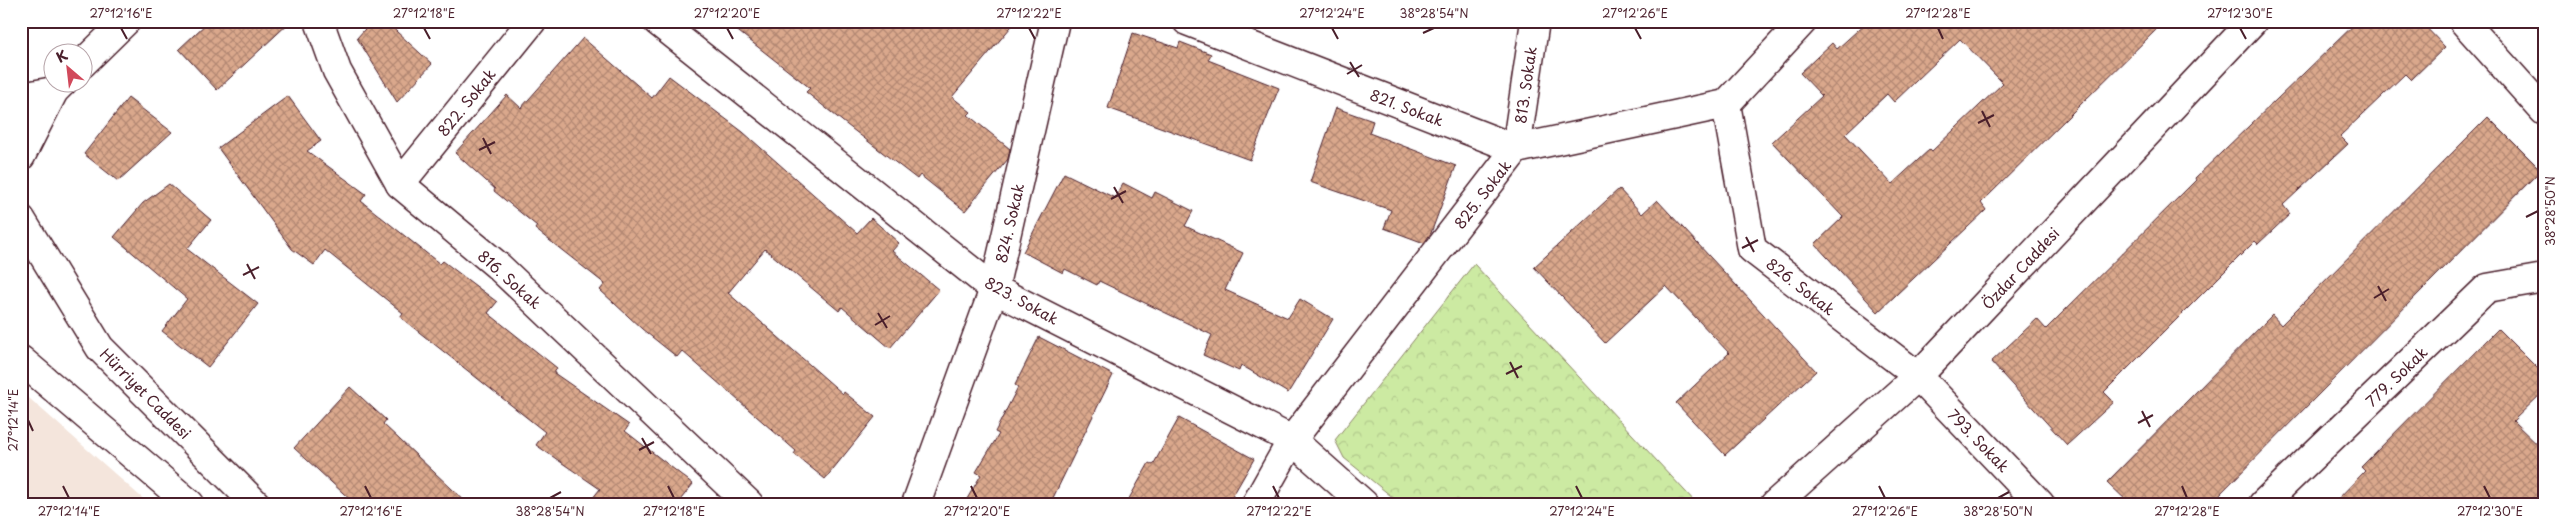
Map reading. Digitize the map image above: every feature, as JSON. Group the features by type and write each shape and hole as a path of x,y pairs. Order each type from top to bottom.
{"street":[{"path":"92,54 126,21"},
{"name":"816. Sokak","path":"319,21 337,71 400,184 497,265 749,504"},
{"name":"822. Sokak","path":"400,184 532,21"},
{"name":"823. Sokak","path":"657,21 994,289 1292,440 1364,504"},
{"name":"824. Sokak","path":"916,504 994,289 1055,21"},
{"name":"821. Sokak","path":"1187,21 1516,149"},
{"name":"813. Sokak","path":"1516,149 1535,21"},
{"path":"1726,104 1803,21"},
{"name":"Özdar Caddesi","path":"1775,504 1918,376 2253,21"},
{"path":"2463,21 2544,111"},
{"path":"21,97 42,91"},
{"path":"21,156 55,92"},
{"name":"825. Sokak","path":"1256,504 1292,440 1516,149 1726,104"},
{"name":"826. Sokak","path":"1726,104 1752,249 1918,376"},
{"name":"Hürriyet Caddesi","path":"21,219 100,348 256,504"},
{"name":"779. Sokak","path":"2263,504 2487,288 2544,278"},
{"path":"21,360 190,504"},
{"name":"793. Sokak","path":"1918,376 2040,504"}],"shaded area":[{"path":"21,391 149,504 21,504"}],"green space":[{"path":"1474,264 1697,504 1401,504 1344,458 1335,440"}],"building":[{"path":"209,21 291,21 217,90 179,49"},
{"path":"372,21 385,21 432,64 397,102 357,38"},
{"path":"725,21 1016,21 952,97 971,112 968,115 1010,149 1008,159 965,211 920,175 917,179 847,125 806,92 810,88"},
{"path":"1868,21 2165,21 1981,203 1986,210 1878,312 1815,244 1843,217 1772,142 1822,96 1800,73 1832,43 1837,49","holes":["1960,39 2003,83 1932,151 1930,149 1892,184 1845,134 1887,94 1894,102"]},
{"path":"2358,21 2420,21 2445,47 2411,80 2405,74 2340,136 2348,144 2283,205 2290,214 2258,244 2255,241 2104,392 2114,402 2067,445 1991,362 2037,319 2046,329 2196,180 2195,178"},
{"path":"1133,33 1178,48 1180,42 1211,54 1208,60 1279,88 1250,160 1108,108"},
{"path":"583,38 652,98 669,76 743,132 857,233 871,218 899,243 892,251 939,290 890,348 842,307 839,311 765,249 728,293 843,394 844,392 875,417 825,479 794,454 796,451 682,351 677,357 642,329 600,290 605,284 535,229 537,226 494,191 495,189 455,153 507,95 521,108"},
{"path":"288,96 321,141 307,151 366,194 361,201 440,264 443,261 497,302 488,313 557,368 554,373 629,425 625,431 693,484 677,504 588,504 600,489 536,445 545,432 400,317 403,313 325,250 314,265 292,249 218,148"},
{"path":"128,98 172,132 118,181 84,154"},
{"path":"1336,108 1373,121 1369,133 1456,166 1431,233 1424,243 1384,228 1391,210 1310,182"},
{"path":"2488,117 2541,170 2210,504 2130,504 2107,482 2272,315 2281,325"},
{"path":"1064,173 1115,198 1123,183 1152,198 1155,192 1193,211 1185,226 1243,253 1225,290 1288,318 1300,299 1333,319 1288,393 1241,365 1239,371 1203,355 1212,335 1099,281 1097,285 1065,269 1063,273 1023,252"},
{"path":"169,184 211,220 187,249 258,304 208,367 162,331 187,299 114,237 143,203"},
{"path":"1619,189 1642,214 1657,200 1816,371 1725,455 1676,403 1729,353 1666,286 1605,343 1534,267"},
{"path":"2498,329 2544,375 2544,391 2513,421 2544,451 2544,504 2333,504 2365,471 2361,467"},
{"path":"1039,337 1113,375 1050,504 964,504 981,475 976,472 999,434 995,432 1018,387 1015,385"},
{"path":"350,387 386,420 383,424 468,504 355,504 294,448"},
{"path":"1179,418 1254,459 1228,504 1126,504 1149,463 1153,465"}]}
